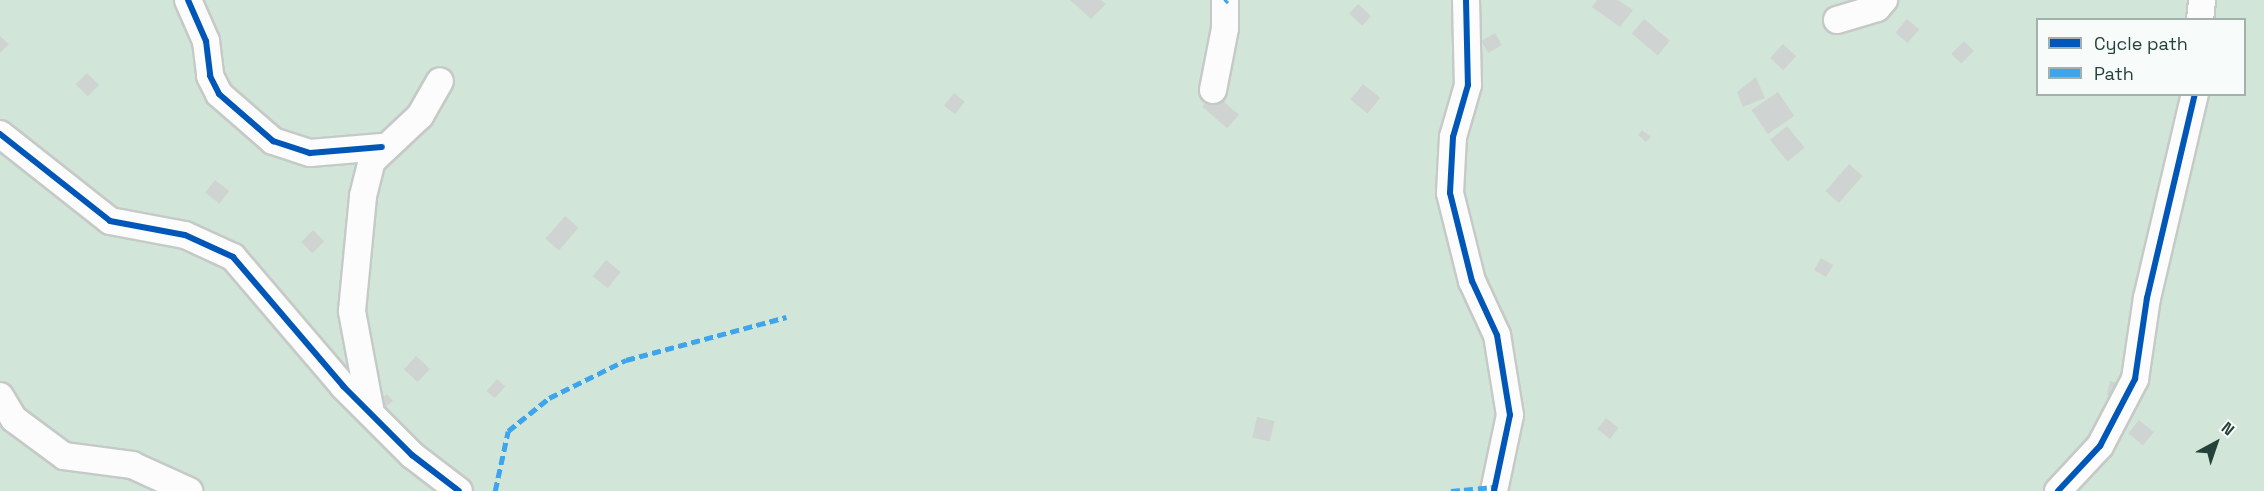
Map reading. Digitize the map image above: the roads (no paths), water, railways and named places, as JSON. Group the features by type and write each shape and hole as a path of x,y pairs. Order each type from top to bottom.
{"street":[{"path":"1213,90 1225,0"},
{"path":"1466,0 1468,85 1453,137 1450,193 1472,280 1497,335 1510,415 1494,491"},
{"path":"1837,20 1877,8 1884,0"},
{"path":"2200,18 2202,0"},
{"path":"194,5 219,94 273,141 310,153 382,147"},
{"path":"371,413 351,284 363,196 382,147 420,116 440,81"},
{"path":"2058,491 2100,446 2134,379 2147,298 2194,96"},
{"path":"0,134 110,221 185,235 233,257 371,413 459,491"},
{"path":"0,396 14,419 64,456 132,465 189,491"}]}
